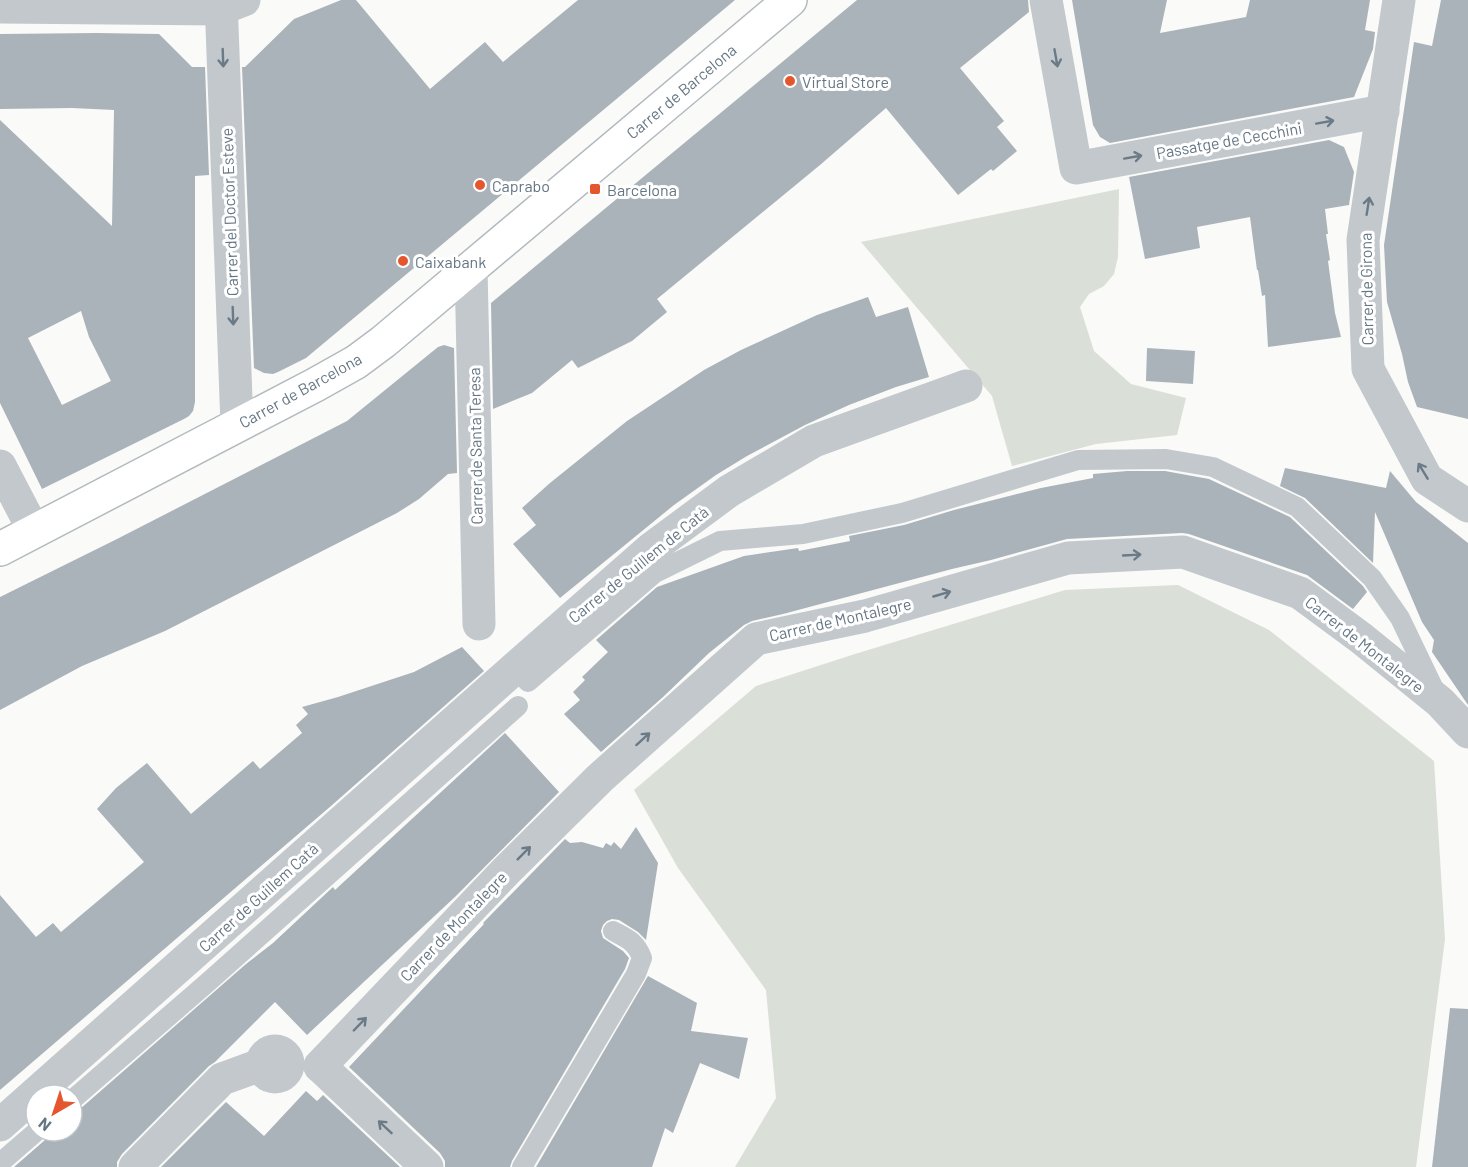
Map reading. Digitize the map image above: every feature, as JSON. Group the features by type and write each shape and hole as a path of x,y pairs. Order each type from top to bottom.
{"street":[{"name":"Carrer de Barcelona","path":"0,549 356,362 383,342 790,0"},
{"name":"Passatge de Cecchini","path":"1046,0 1076,168 1383,111"},
{"name":"Carrer de Girona","path":"1399,0 1363,240 1368,369 1426,479 1468,506"},
{"path":"0,7 229,3"},
{"name":"Carrer del Doctor Esteve","path":"229,3 237,425"},
{"name":"Carrer de Santa Teresa","path":"471,268 479,624"},
{"name":"Carrer de Guillem de Catà","path":"514,668 652,548 729,491 814,441 966,386"},
{"path":"0,466 34,531"},
{"name":"Carrer de Montalegre","path":"320,1066 507,870 600,778 756,639 865,616 1068,558 1183,552 1300,593 1361,638 1440,702 1468,732"},
{"name":"Carrer de Guillem Catà","path":"0,1125 514,668"},
{"path":"135,1167 222,1079 275,1062 320,1066 428,1167"}],"lane":[{"path":"514,668 528,682 655,573 720,541 803,534 902,513 1078,460 1166,459 1212,466 1297,507 1372,578 1400,618 1440,702"},
{"path":"84,1090 518,706"},
{"path":"522,1167 636,974 642,958 638,949 630,940 613,931"},
{"path":"0,1163 24,1142"}],"shaded area":[{"path":"1119,189 1118,257 1114,274 1104,286 1089,294 1080,307 1094,351 1131,384 1186,398 1177,435 1096,444 1012,466 992,396 861,242"},
{"path":"1178,585 1269,630 1434,761 1445,939 1416,1167 735,1167 776,1098 766,990 678,868 634,790 756,686 1065,590"}],"building":[{"path":"341,0 356,0 430,89 485,42 503,62 578,0 735,0 306,358 273,374 264,373 254,368 242,67 245,67 294,19"},
{"path":"857,0 1028,0 1029,12 960,68 1004,121 997,127 1017,151 958,195 886,108 657,299 667,312 632,341 578,368 572,360 532,393 493,409 491,303"},
{"path":"1072,0 1167,0 1160,33 1246,17 1250,0 1370,0 1365,30 1375,32 1373,49 1354,97 1110,143 1100,137 1093,125"},
{"path":"1441,0 1468,0 1468,419 1417,407 1387,302 1384,245 1414,42 1432,46"},
{"path":"0,34 159,34 192,67 205,67 209,175 195,176 195,402 193,411 184,419 42,489 0,403 0,120 112,226 114,110 0,109","holes":["81,311 89,337 111,381 62,405 28,338"]},
{"path":"1329,140 1344,147 1354,172 1349,205 1325,209 1330,260 1328,261 1335,313 1341,337 1268,347 1265,295 1262,296 1250,217 1197,227 1200,248 1145,259 1129,177"},
{"path":"868,297 876,317 908,307 929,377 849,405 747,456 674,505 560,598 513,544 536,525 522,508 627,421 704,370 741,350 817,315"},
{"path":"444,345 454,348 457,473 448,474 419,499 397,513 165,631 82,666 0,710 0,597 347,421 438,347"},
{"path":"1147,348 1195,351 1193,384 1146,381"},
{"path":"1285,468 1386,488 1390,471 1416,502 1468,543 1468,705 1432,652 1434,640 1422,622 1375,512 1373,563 1305,498 1280,486"},
{"path":"1165,471 1209,479 1290,517 1367,592 1353,609 1307,575 1189,534 1067,539 752,621 709,653 601,752 564,714 580,700 573,692 585,680 582,677 608,652 596,640 657,587 744,556 798,548 799,551 850,541 849,536 904,525 1041,488 1093,478 1093,474"},
{"path":"462,647 484,671 331,806 0,1090 0,895 36,937 53,923 61,932 144,862 97,809 116,788 147,763 191,814 253,761 260,769 302,733 296,725 308,714 302,707 414,672"},
{"path":"505,733 559,792 456,896 307,1035 275,1002 122,1154 117,1167 14,1167 42,1143 84,1143 84,1106 273,943 333,887 335,890"},
{"path":"636,827 658,863 646,940 619,920 612,919 603,925 601,931 603,938 623,951 629,958 625,969 510,1167 445,1167 445,1161 440,1153 349,1067 565,839 570,843 582,842 603,848 606,843 611,846 614,842 621,849"},
{"path":"648,976 697,1003 691,1031 748,1038 739,1079 700,1063 673,1133 665,1128 652,1167 536,1167"},
{"path":"1450,1008 1468,1009 1468,1167 1432,1167"},
{"path":"306,1091 317,1101 323,1095 400,1167 161,1167 226,1102 264,1136"}],"place":[{"name":"Virtual Store","path":"790,81"},
{"name":"Caprabo","path":"480,185"},
{"name":"Barcelona","path":"595,189"},
{"name":"Caixabank","path":"403,261"}]}
